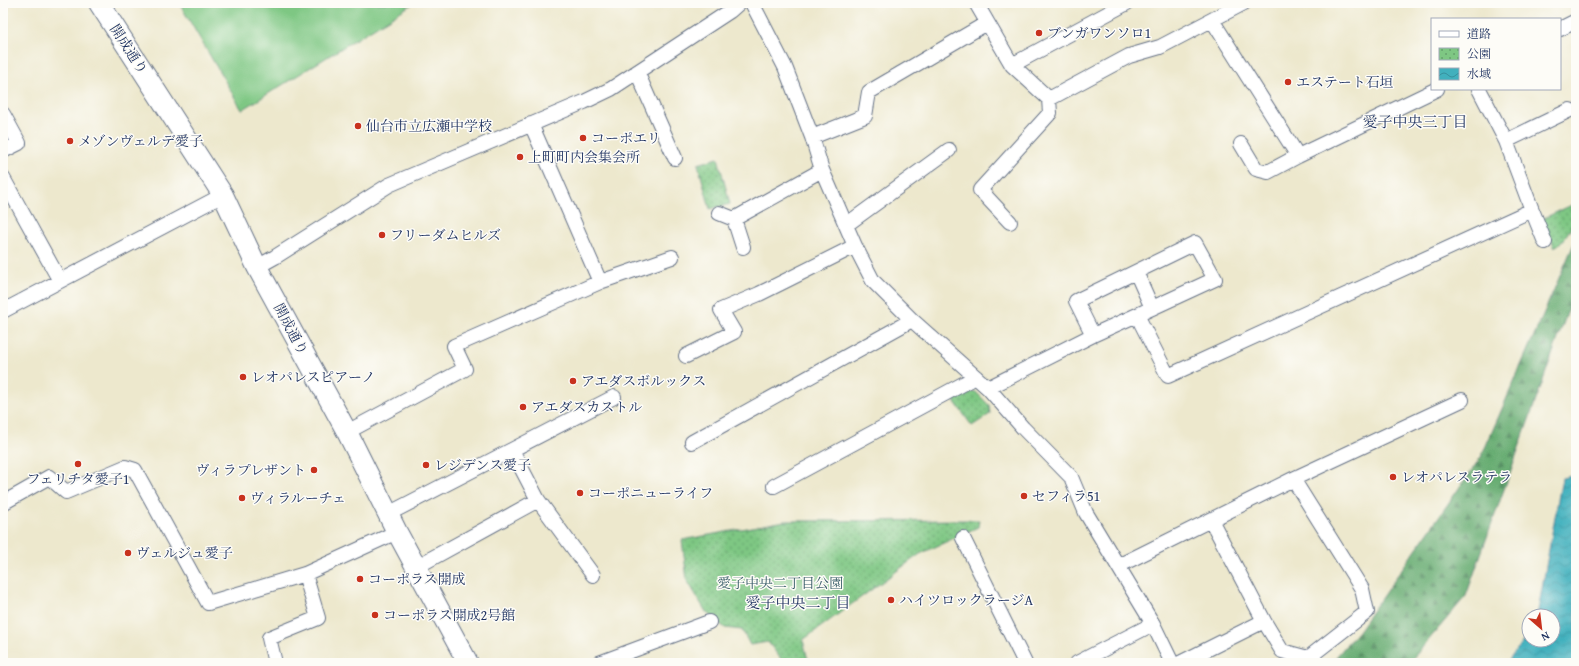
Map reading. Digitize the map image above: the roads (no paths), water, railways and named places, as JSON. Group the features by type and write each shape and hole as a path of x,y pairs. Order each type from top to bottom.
{"street":[{"name":"開成通り","path":"99,3 223,195 257,267 347,432 397,532 468,663"},
{"path":"257,267 389,185 612,89 730,11 739,3"},
{"path":"752,3 785,67 812,137 822,170 855,246 873,281 912,320 988,388 1023,428 1071,477 1086,513 1153,624 1172,663"},
{"path":"976,3 1012,65 1049,100 1050,113 980,190 1010,222"},
{"path":"1012,65 1127,3"},
{"path":"1049,100 1130,56 1160,47 1244,3"},
{"path":"1212,20 1298,156"},
{"path":"1561,28 1576,21"},
{"path":"812,137 865,116 869,92 987,23"},
{"path":"637,72 675,158"},
{"path":"1241,144 1256,169 1268,172 1435,90"},
{"path":"1480,90 1506,141 1544,242"},
{"path":"1506,141 1570,110"},
{"path":"3,114 19,143 3,151"},
{"path":"531,124 600,282"},
{"path":"846,225 948,150"},
{"path":"734,219 822,170"},
{"path":"3,178 60,281"},
{"path":"3,311 223,195"},
{"path":"1137,315 1168,376 1532,210"},
{"path":"719,213 734,219"},
{"path":"734,219 743,247"},
{"path":"988,388 1093,335 1215,279 1195,243 1076,301 1093,335"},
{"path":"686,356 734,332 721,310 758,294 855,246"},
{"path":"347,432 465,369 454,346 600,282 672,257"},
{"path":"1136,272 1152,308"},
{"path":"692,442 912,320"},
{"path":"774,486 976,377"},
{"path":"388,514 614,397"},
{"path":"1118,566 1293,479 1462,400"},
{"path":"512,450 538,500 593,575"},
{"path":"3,504 48,477 66,492 125,467 135,470 208,603 305,574 397,532"},
{"path":"1211,520 1264,621 1282,651 1308,658 1367,612 1362,589 1293,479"},
{"path":"416,567 538,500"},
{"path":"963,538 1025,663"},
{"path":"275,663 269,638 318,618 305,574"},
{"path":"1180,663 1264,621"},
{"path":"599,663 709,622"},
{"path":"1077,663 1153,624"}],"water":[{"path":"1576,475 1576,663 1507,663 1521,644 1521,648 1561,648 1561,608 1538,608 1562,478"}],"place":[{"name":"ブンガワンソロ1","path":"1039,33"},
{"name":"エステート石垣","path":"1288,82"},
{"name":"仙台市立広瀬中学校","path":"358,126"},
{"name":"コーポエリ","path":"583,138"},
{"name":"メゾンヴェルデ愛子","path":"70,141"},
{"name":"上町町内会集会所","path":"520,157"},
{"name":"フリーダムヒルズ","path":"382,235"},
{"name":"レオパレスピアーノ","path":"243,377"},
{"name":"アエダスボルックス","path":"573,381"},
{"name":"アエダスカストル","path":"523,407"},
{"name":"フェリチタ愛子1","path":"78,464"},
{"name":"レジデンス愛子","path":"426,465"},
{"name":"ヴィラプレザント","path":"314,470"},
{"name":"レオパレスラテラ","path":"1393,477"},
{"name":"コーポニューライフ","path":"580,493"},
{"name":"セフィラ51","path":"1024,496"},
{"name":"ヴィラルーチェ","path":"242,498"},
{"name":"ヴェルジュ愛子","path":"128,553"},
{"name":"コーポラス開成","path":"360,579"},
{"name":"ハイツロックラージA","path":"891,600"},
{"name":"コーポラス開成2号館","path":"375,615"}],"district":[{"name":"愛子中央三丁目","path":"1415,121"},
{"name":"愛子中央二丁目","path":"798,602"}],"park label":[{"name":"愛子中央二丁目公園","path":"780,583"}]}
